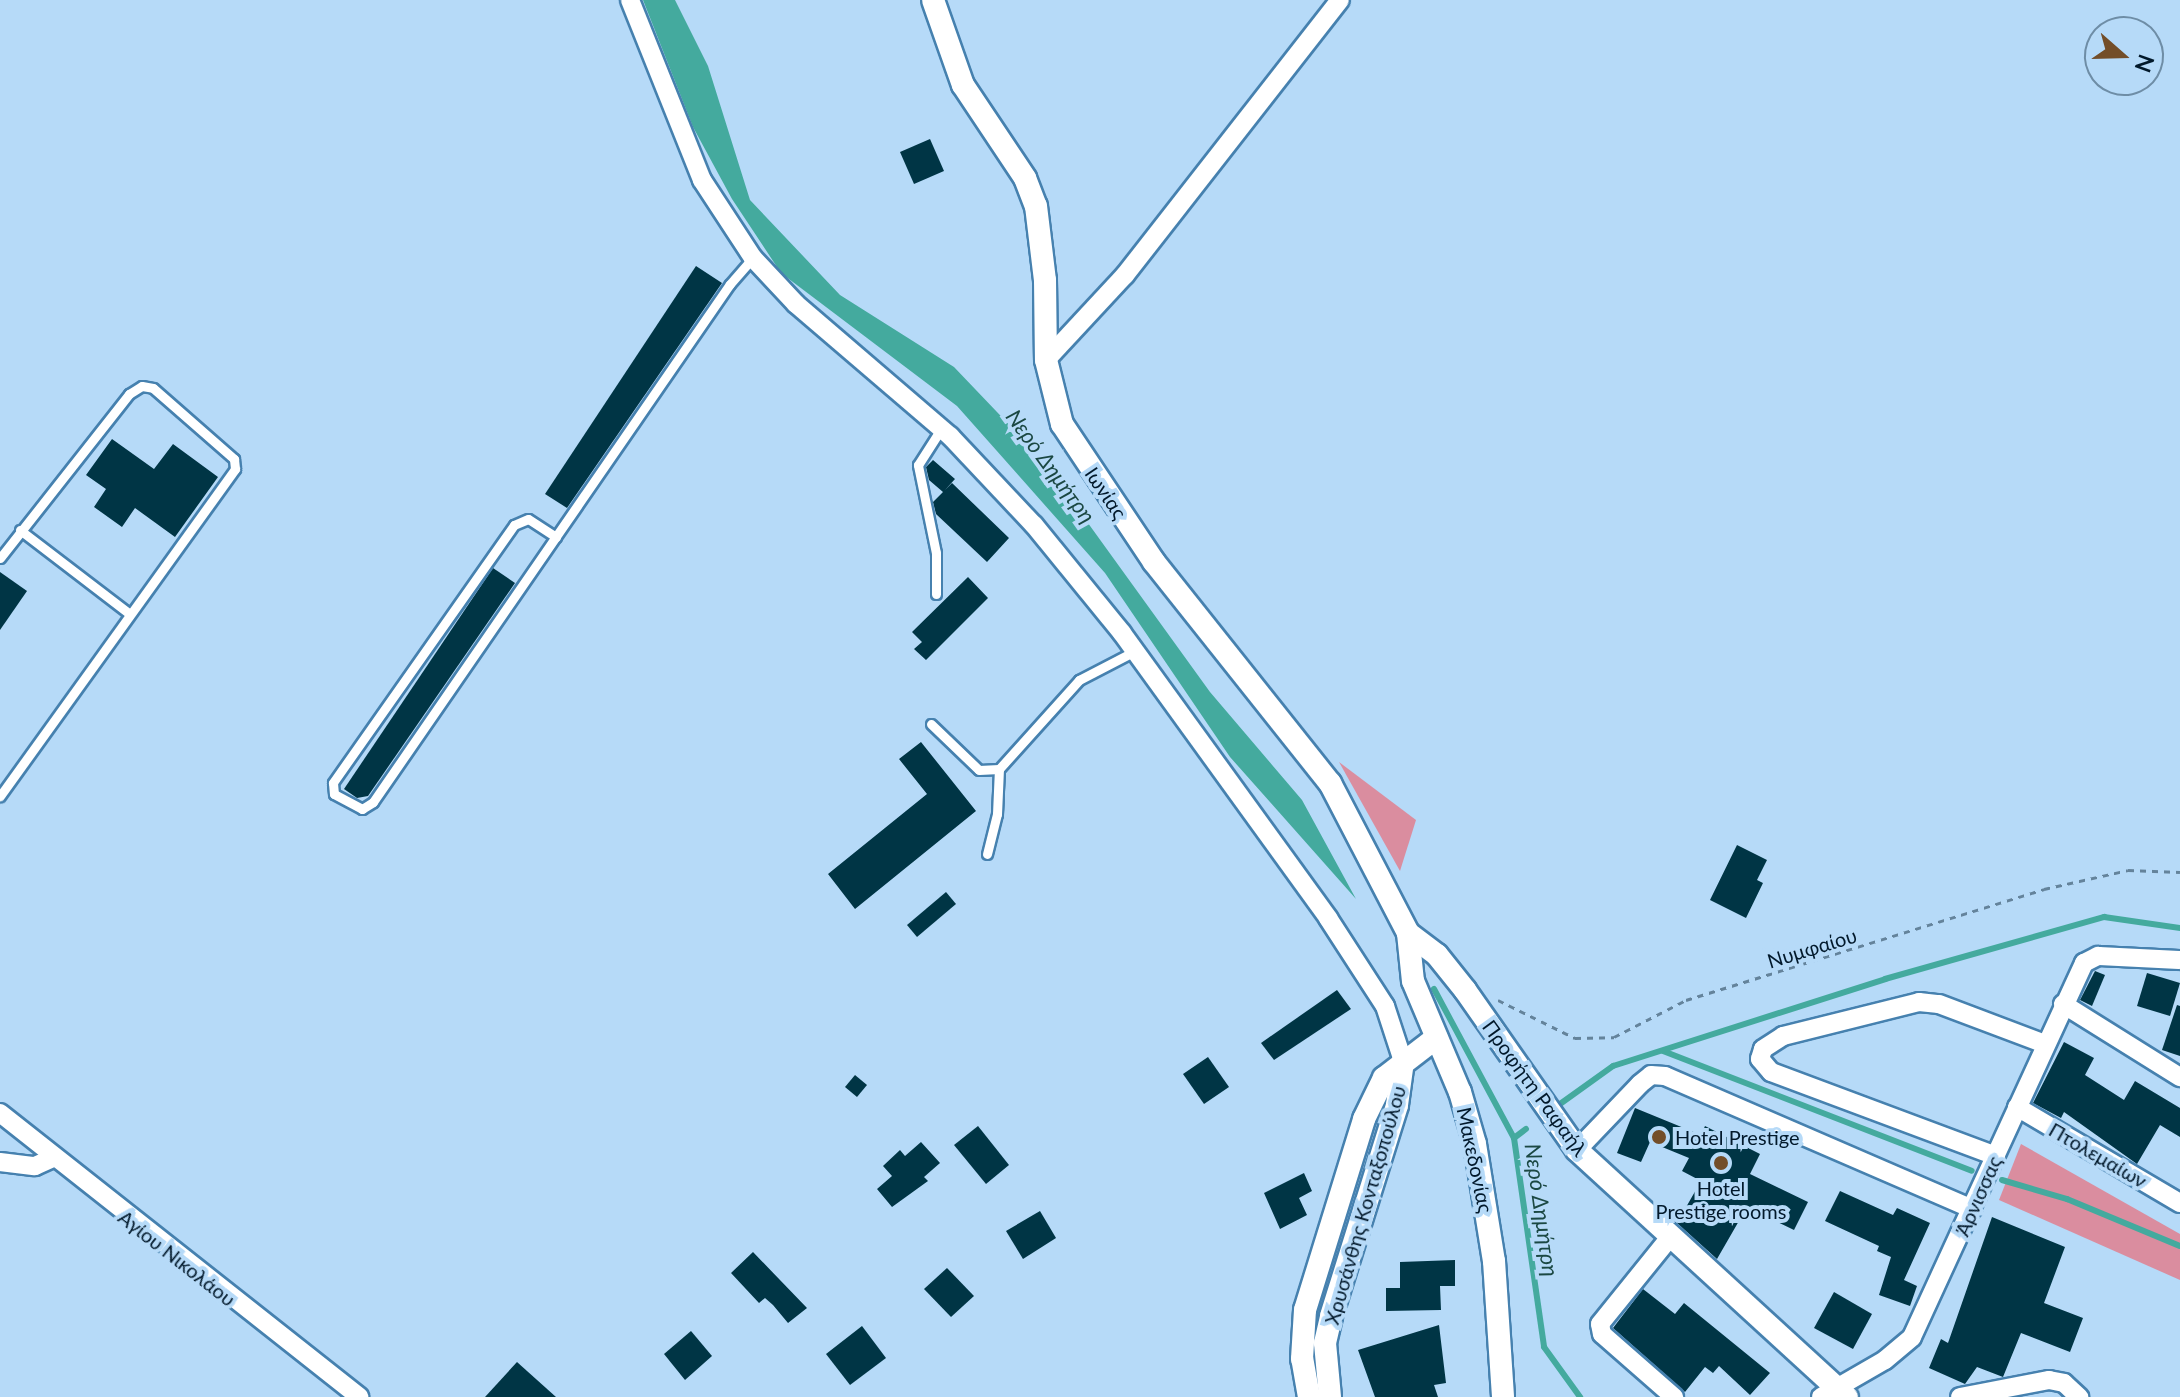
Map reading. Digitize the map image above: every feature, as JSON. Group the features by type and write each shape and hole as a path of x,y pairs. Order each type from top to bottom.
{"street":[{"path":"630,0 702,180 753,258 796,304 941,429 1034,525 1135,651 1336,931 1385,1006 1403,1061"},
{"name":"Ιωνίας","path":"933,0 963,85 1025,178 1036,206 1045,280 1046,360 1052,397 1076,448 1154,562 1330,783 1408,933"},
{"path":"1046,360 1135,263 1340,0"},
{"name":"Προφήτη Ραφαήλ","path":"1408,933 1437,955 1465,990 1577,1150 1835,1394"},
{"name":"Μακεδονίας","path":"1408,933 1409,966 1460,1092 1482,1180 1494,1261 1503,1397"},
{"name":"Άρνισσας","path":"1835,1394 1885,1360 1912,1337 1973,1209 2063,1004 2090,958 2180,960"},
{"path":"1996,1156 1771,1072 1760,1059 1763,1049 1783,1036 1919,1002 1939,1004 2045,1044"},
{"path":"2063,1004 2180,1077"},
{"name":"Χρυσάνθης Κονταξοπούλου","path":"1309,1397 1303,1325 1317,1262 1373,1097 1384,1078 1436,1038"},
{"name":"Χρυσάνθης Κονταξοπούλου","path":"1330,1397 1325,1343 1397,1105 1403,1061"},
{"path":"1577,1150 1640,1084 1651,1075 1665,1076 1973,1209"},
{"name":"Πτολεμαίων","path":"2017,1107 2180,1203"},
{"name":"Αγίου Νικολάου","path":"0,1113 51,1159 359,1397"},
{"path":"0,1162 35,1166 51,1159"},
{"path":"1671,1236 1600,1324 1602,1334 1674,1397"},
{"path":"1960,1397 2049,1380 2064,1383 2079,1397"}],"lane":[{"path":"556,537 528,519 514,525 333,783 334,794 362,809 373,802 753,258"},
{"path":"0,558 20,530 66,480 129,394 142,386 153,388 227,449 235,469 0,796"},
{"path":"936,594 936,553 918,465 941,429"},
{"path":"20,530 130,614"},
{"path":"987,854 997,814 999,769 1079,680 1135,651"},
{"path":"931,724 979,770 999,769"}],"path":[{"name":"Νυμφαίου","path":"1465,990 1490,996 1539,1025 1595,1041 1632,1029 1686,1000 2044,889 2128,870 2180,872"}],"shaded area":[{"path":"643,0 675,0 708,66 750,200 840,295 954,367 1041,458 1210,692 1302,800 1356,899 1230,757 1105,573 957,406 781,273 732,199 693,127"},
{"path":"1339,762 1416,820 1400,871"},
{"path":"2021,1144 2180,1234 2180,1280 1999,1200"}],"building":[{"path":"930,139 944,171 914,184 900,152"},
{"path":"696,266 722,283 567,508 545,494"},
{"path":"112,439 154,469 173,444 218,477 175,537 135,508 122,527 94,507 106,489 86,475"},
{"path":"933,460 955,479 945,490 952,483 1009,538 987,562 936,514 933,502 943,492 929,480 926,467"},
{"path":"493,568 515,583 368,796 357,798 344,789"},
{"path":"0,572 27,591 0,630"},
{"path":"968,577 988,598 926,660 914,649 922,642 912,632"},
{"path":"921,742 976,811 855,909 828,874 927,794 899,759"},
{"path":"1737,845 1767,860 1757,880 1763,883 1746,918 1710,900"},
{"path":"946,892 956,904 917,937 907,925"},
{"path":"2095,971 2105,975 2092,1006 2080,1000"},
{"path":"2147,973 2180,983 2170,1016 2137,1006"},
{"path":"1337,990 1351,1009 1274,1060 1261,1043"},
{"path":"2177,1005 2180,1006 2180,1056 2162,1050"},
{"path":"2064,1042 2094,1058 2085,1075 2124,1100 2135,1081 2180,1108 2180,1137 2160,1125 2137,1164 2064,1112 2061,1118 2033,1103"},
{"path":"1208,1057 1229,1087 1204,1104 1183,1074"},
{"path":"855,1075 867,1085 857,1097 845,1087"},
{"path":"1635,1108 1701,1135 1705,1126 1760,1154 1750,1174 1808,1202 1794,1230 1747,1207 1717,1259 1677,1223 1701,1181 1682,1171 1689,1158 1650,1142 1641,1162 1617,1153"},
{"path":"978,1126 1009,1165 986,1184 954,1145"},
{"path":"921,1142 940,1163 924,1177 928,1181 892,1207 877,1189 892,1176 883,1166 900,1150 905,1156"},
{"path":"1304,1173 1312,1191 1299,1198 1307,1215 1280,1229 1264,1193"},
{"path":"1840,1191 1893,1215 1897,1208 1930,1223 1904,1280 1917,1286 1910,1306 1879,1295 1891,1257 1877,1251 1879,1246 1825,1221"},
{"path":"1040,1211 1056,1238 1023,1259 1006,1231"},
{"path":"1992,1217 2065,1247 2044,1303 2083,1318 2070,1352 2021,1333 2003,1377 1977,1367 1965,1384 1929,1368 1941,1339 1948,1343"},
{"path":"753,1252 807,1308 788,1323 765,1298 759,1303 731,1273"},
{"path":"1455,1260 1455,1286 1440,1286 1441,1310 1386,1311 1386,1288 1400,1288 1400,1262"},
{"path":"947,1268 974,1296 951,1317 924,1289"},
{"path":"1643,1289 1675,1314 1684,1303 1770,1373 1750,1395 1719,1366 1713,1373 1705,1367 1685,1392 1613,1328"},
{"path":"1834,1292 1872,1314 1853,1349 1814,1328"},
{"path":"1439,1325 1446,1383 1434,1385 1438,1397 1375,1397 1358,1350"},
{"path":"862,1326 886,1358 850,1385 826,1354"},
{"path":"691,1331 712,1356 685,1380 664,1354"},
{"path":"517,1362 556,1397 485,1397"}],"waterway":[{"path":"1553,1109 1613,1066 1885,979 2104,917 2180,928"},
{"name":"Νερό Δημήτρη","path":"1434,989 1514,1138 1544,1347 1580,1397"},
{"path":"1663,1051 1972,1171"},
{"path":"1514,1138 1526,1129"},
{"path":"2002,1180 2067,1199 2180,1246"}],"place":[{"name":"Hotel Prestige","path":"1659,1137"},
{"name":"Hotel Prestige rooms","path":"1721,1163"}]}
